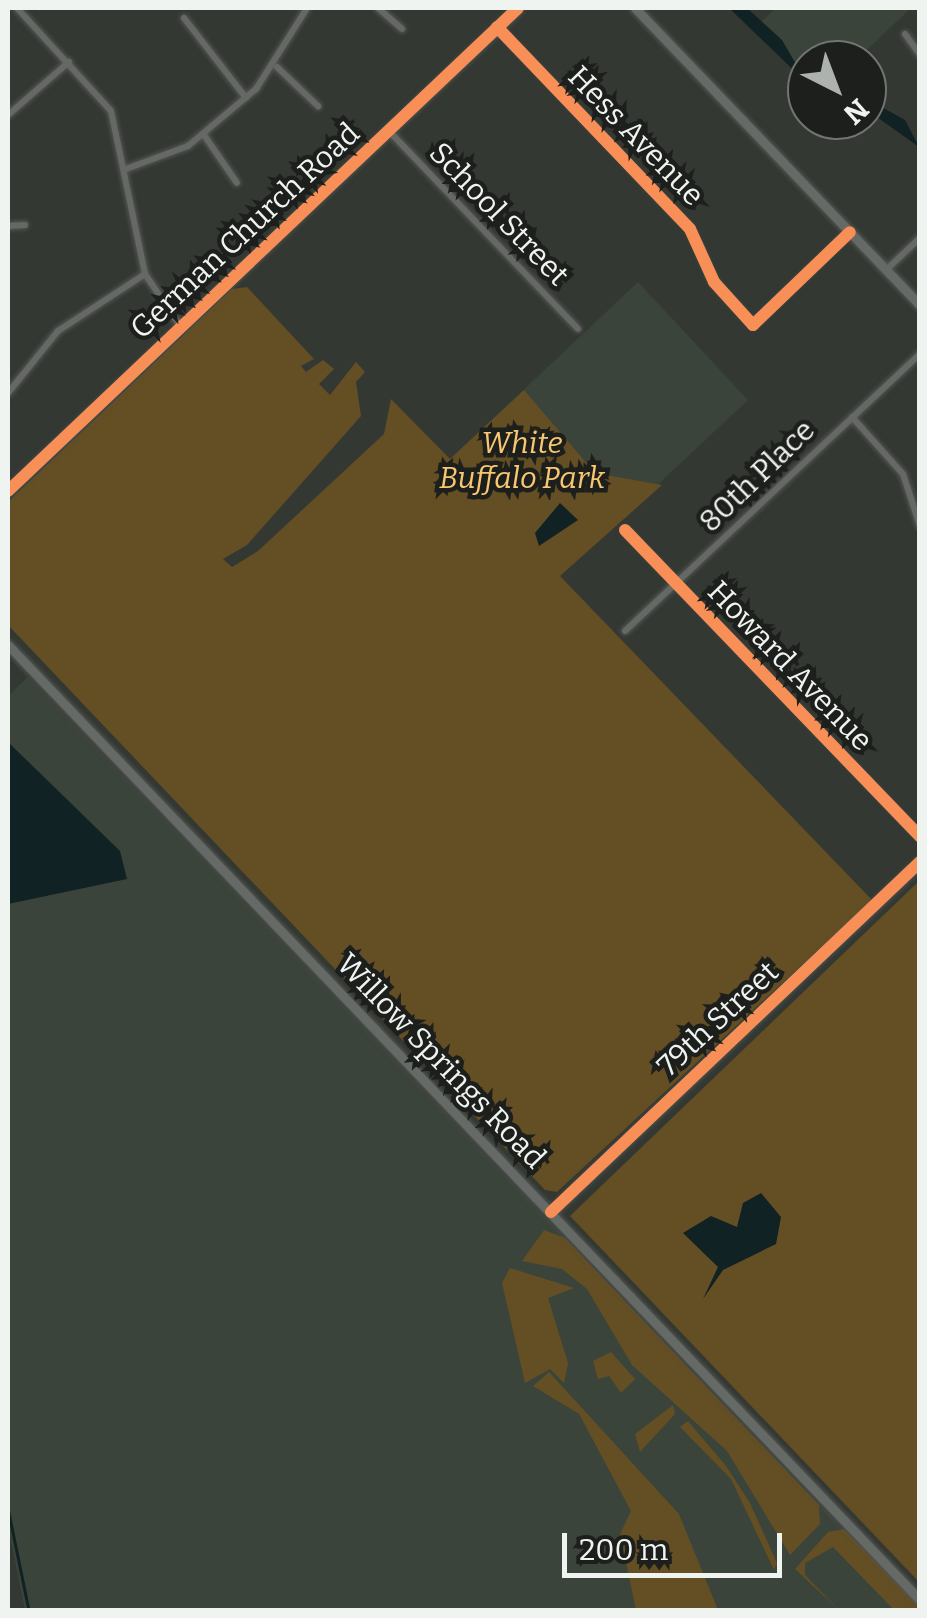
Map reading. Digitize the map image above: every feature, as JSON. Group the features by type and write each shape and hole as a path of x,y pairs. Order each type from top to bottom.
{"street":[{"path":"126,168 204,135 246,98 277,66 307,8"},
{"path":"378,8 402,29"},
{"name":"German Church Road","path":"8,491 518,8"},
{"path":"635,8 920,305"},
{"path":"22,9 111,111 126,168 144,274 180,327"},
{"path":"184,18 246,98"},
{"name":"Hess Avenue","path":"497,27 690,229 714,282 753,325 850,232"},
{"path":"905,34 920,54"},
{"path":"8,115 69,62"},
{"path":"277,66 318,106"},
{"name":"School Street","path":"388,130 578,329"},
{"path":"204,135 237,182"},
{"path":"8,226 24,225"},
{"path":"886,270 920,238"},
{"path":"8,393 11,382 58,331 144,274"},
{"name":"80th Place","path":"626,631 920,354"},
{"path":"852,417 904,474 920,526"},
{"name":"Howard Avenue","path":"624,530 920,837"},
{"name":"Willow Springs Road","path":"8,646 920,1600"},
{"name":"79th Street","path":"551,1212 920,862"}],"shaded area":[{"path":"729,8 747,8 782,40 787,49 787,64"},
{"path":"776,8 911,8 877,40 787,40 787,56 755,28"},
{"path":"887,110 905,120 919,147 887,124"},
{"path":"638,282 748,400 560,576 450,459"},
{"path":"560,503 578,520 539,546 535,533"},
{"path":"28,677 919,1610 25,1610 8,1526 8,696"},
{"path":"8,742 120,851 127,879 8,904"},
{"path":"761,1193 781,1217 776,1244 723,1270 703,1299 718,1267 683,1233 711,1216 737,1227 743,1203"}],"green space":[{"name":"White Buffalo Park","path":"247,287 314,359 301,366 306,372 323,360 334,369 319,384 330,395 356,362 365,372 356,382 361,416 247,545 223,559 232,567 258,551 384,434 391,399 450,459 524,390 595,473 662,485 560,576 872,900 557,1192 545,1190 8,625 8,502 232,289"},
{"path":"919,881 919,1582 570,1216"},
{"path":"544,1230 565,1238 819,1505 820,1524 790,1555 727,1451 632,1365 587,1289 562,1269 522,1261"},
{"path":"510,1268 574,1288 548,1298 568,1363 564,1383 550,1369 525,1383 502,1283"},
{"path":"611,1352 635,1379 621,1393 609,1376 598,1379 593,1361"},
{"path":"549,1372 679,1514 718,1610 636,1610 620,1534 631,1511 579,1414 533,1386"},
{"path":"673,1405 675,1414 640,1452 635,1434"},
{"path":"688,1421 726,1466 750,1503 777,1563 774,1570 731,1479 680,1427"},
{"path":"844,1529 919,1605 919,1610 894,1610 833,1547 805,1563 805,1575 839,1610 795,1569 828,1532"}],"waterway":[{"path":"8,1508 29,1610"}],"cycle path":[{"path":"8,491 518,8"},
{"path":"497,27 690,229 714,282 753,325 850,232"},
{"path":"625,530 920,837"},
{"path":"551,1212 920,862"}]}
